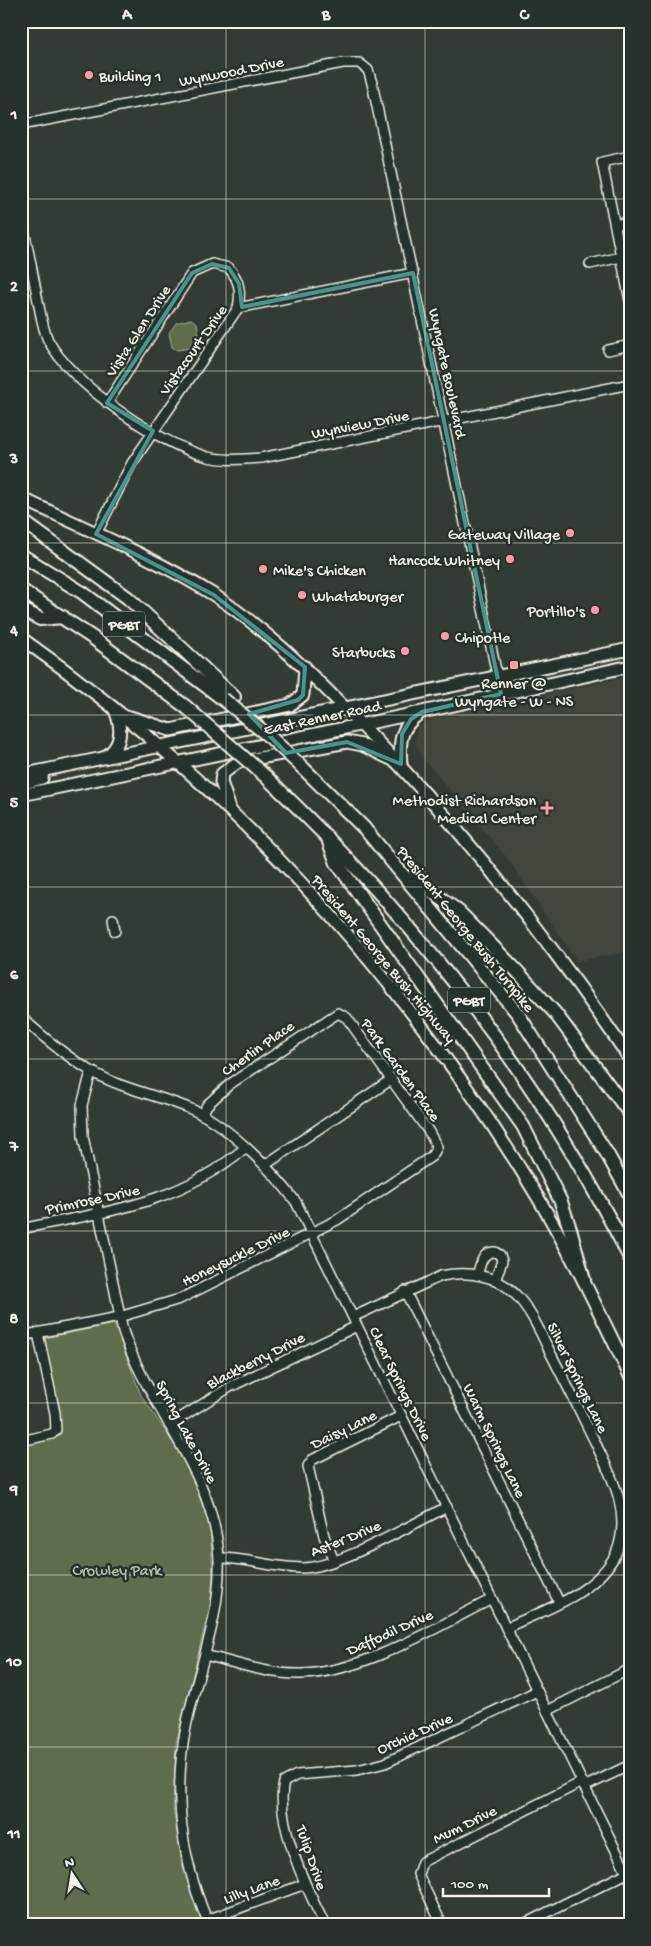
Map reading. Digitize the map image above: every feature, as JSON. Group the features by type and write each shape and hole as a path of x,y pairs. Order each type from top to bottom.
{"highway":[{"path":"21,520 128,598 229,698"},
{"name":"PGBT","path":"21,554 83,593 229,698"},
{"name":"PGBT","path":"21,590 135,668 186,707 265,776 326,835 407,924 503,1045 565,1142 630,1258"},
{"path":"21,609 40,619 63,617"},
{"name":"President George Bush Turnpike","path":"229,698 364,828 397,865 518,1014 629,1194"},
{"path":"326,835 337,863 523,1126 560,1202 571,1232 584,1280"},
{"path":"397,865 459,912 516,970 555,1014 630,1114"}],"main road":[{"path":"21,498 162,564 214,595 252,622 305,667 401,764 498,878 564,964 630,1059"},
{"name":"President George Bush Highway","path":"21,638 58,664 181,763 230,808 291,871 424,1027 526,1178 584,1280 630,1376"},
{"name":"East Renner Road","path":"21,775 630,649"},
{"name":"East Renner Road","path":"21,795 422,712 627,665"},
{"path":"115,710 140,722 170,730 290,705 303,694 305,667"},
{"path":"103,758 112,753 118,743 120,721 115,710"},
{"path":"401,764 399,747 402,734 411,719 422,712"},
{"path":"230,808 221,782 222,774 238,762 347,742 362,745 401,764"},
{"path":"21,784 42,778 43,770"}],"street":[{"name":"Wynwood Drive","path":"21,125 272,76 343,63 359,63"},
{"name":"Wyngate Boulevard","path":"359,63 368,70 372,83 500,694"},
{"path":"630,156 602,162 615,225 625,256 630,301"},
{"name":"Wynview Drive","path":"21,217 48,338 75,376 107,403 153,431 208,457 232,460 261,458 630,384"},
{"path":"615,225 630,221"},
{"path":"590,264 625,256"},
{"name":"Vista Glen Drive","path":"107,403 192,273 212,264 229,268 238,284 240,295 238,308"},
{"name":"Vistacourt Drive","path":"96,534 132,463 238,308 413,273"},
{"path":"608,350 630,345"},
{"path":"113,919 115,931"},
{"name":"Park Garden Place","path":"338,1013 347,1018 429,1132 437,1147"},
{"name":"Cherlin Place","path":"202,1115 207,1105 230,1084 338,1013"},
{"name":"Clear Springs Drive","path":"21,1017 48,1041 92,1072 136,1091 202,1115 265,1165 278,1178 296,1202 583,1784 626,1863 628,1876"},
{"name":"Spring Lake Drive","path":"92,1072 85,1091 82,1121 98,1214 119,1317 132,1357 201,1481 211,1511 219,1558 217,1606 187,1721 181,1756 179,1796 185,1850 194,1884 208,1922"},
{"path":"265,1165 392,1079"},
{"name":"Honeysuckle Drive","path":"21,1336 119,1317 180,1299 337,1220 432,1156 437,1147"},
{"name":"Primrose Drive","path":"21,1229 132,1207 162,1197 207,1176 245,1148"},
{"path":"477,1275 483,1256 487,1252 495,1252 502,1261 495,1281"},
{"name":"Silver Springs Lane","path":"353,1317 405,1291 441,1276 457,1273 477,1275 495,1281 514,1293 530,1312 580,1411 616,1488 622,1517 620,1542 613,1559 595,1581 559,1602 506,1628"},
{"name":"Warm Springs Lane","path":"405,1291 559,1602"},
{"name":"Blackberry Drive","path":"169,1425 230,1387 357,1326"},
{"path":"21,1441 52,1434 56,1430 55,1413 38,1333"},
{"name":"Daisy Lane","path":"334,1561 324,1536 308,1466 312,1460 401,1416"},
{"name":"Aster Drive","path":"219,1558 238,1558 304,1568 334,1561 447,1508"},
{"name":"Daffodil Drive","path":"205,1655 278,1672 301,1674 340,1669 381,1654 492,1599"},
{"path":"547,1711 630,1669"},
{"name":"Orchid Drive","path":"297,1775 357,1770 385,1763 537,1691"},
{"name":"Mum Drive","path":"442,1925 418,1874 422,1862 583,1784 630,1765"},
{"name":"Tulip Drive","path":"297,1775 284,1782 282,1789 286,1827 305,1884 325,1925"},
{"path":"522,1925 628,1876"},
{"name":"Lilly Lane","path":"208,1922 305,1884"}],"highlighted area":[{"path":"212,264 229,268 239,284 242,307 413,273 501,694 422,712 411,719 402,734 401,764 347,742 286,753 249,714 298,700 303,695 305,667 214,595 96,534 153,431 107,403 192,273"}],"shaded area":[{"name":"Methodist Richardson Medical Center","path":"630,676 630,951 577,961 507,858 423,758 416,745 416,729 427,720"}],"green space":[{"path":"191,319 197,323 199,337 192,348 177,350 172,347 169,333 176,323"},
{"name":"Crowley Park","path":"114,1324 141,1395 188,1465 210,1526 213,1575 211,1602 176,1743 173,1807 182,1864 203,1925 21,1925 21,1445 52,1439 59,1422 45,1338"}],"place":[{"name":"Building 1","path":"89,75"},
{"name":"Gateway Village","path":"570,533"},
{"name":"Hancock Whitney","path":"510,559"},
{"name":"Mike's Chicken","path":"263,569"},
{"name":"Whataburger","path":"302,595"},
{"name":"Portillo's","path":"595,610"},
{"name":"Chipotle","path":"445,636"},
{"name":"Starbucks","path":"405,651"},
{"name":"Renner @ Wyngate - W - NS","path":"514,665"},
{"name":"Methodist Richardson Medical Center","path":"547,808"}]}
